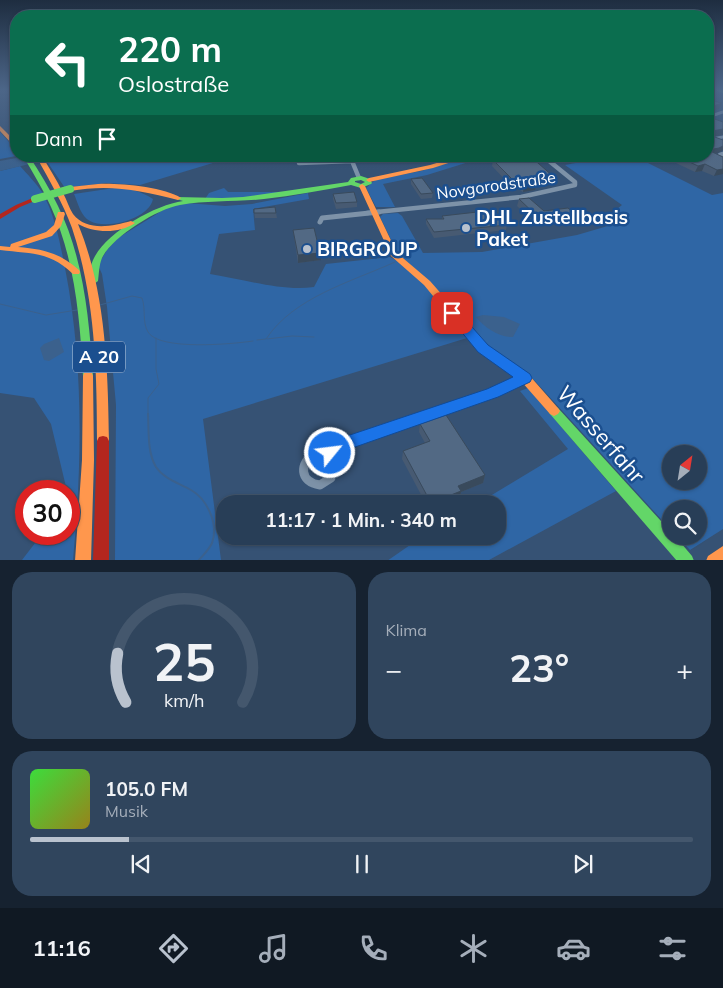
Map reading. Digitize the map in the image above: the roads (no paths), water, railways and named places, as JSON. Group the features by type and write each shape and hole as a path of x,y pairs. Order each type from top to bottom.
{"main road":[{"path":"0,128 10,139"},
{"name":"A 20","path":"33,162 44,172"},
{"name":"A 20","path":"41,162 53,197 66,216 87,267 89,308 89,454 83,560"},
{"path":"0,217 18,206 35,199 70,189 100,184 126,184 149,188 178,198 202,201 245,202 361,182 447,162"},
{"name":"Wasserfahr","path":"361,182 394,254 427,283 483,349 525,378 687,560"},
{"path":"0,247 21,244 45,235 66,216 86,228 112,229 136,220 166,202 178,198"},
{"path":"89,308 97,259 106,246 166,207 202,201"},
{"name":"A 20","path":"66,216 78,275 89,308 103,403 101,560"},
{"path":"0,247 54,253 66,260 78,275"},
{"path":"713,560 723,554"}],"street":[{"path":"299,163 326,162"},
{"path":"352,162 361,182"},
{"name":"Novgorodstraße","path":"376,212 521,197 575,185 575,182 550,162"},
{"path":"334,217 376,212"},
{"path":"332,448 329,458 331,478 320,485 312,484 304,473 304,462 315,453 492,393 525,378"}],"waterway":[{"path":"257,340 266,339 278,324 308,301 324,292 395,262"},
{"path":"100,305 132,296 142,298 146,328 156,338"},
{"path":"0,304 46,315 77,310"},
{"path":"267,339 292,336 314,337"},
{"path":"148,414 148,398 159,384 156,369 156,338"},
{"path":"156,338 166,342 197,345 253,341"},
{"path":"148,414 151,455 156,467 167,478 197,494 207,506 213,520 214,536 212,543 199,560"}],"place":[{"name":"DHL Zustellbasis Paket","path":"466,228"},
{"name":"BIRGROUP","path":"307,249"}]}
